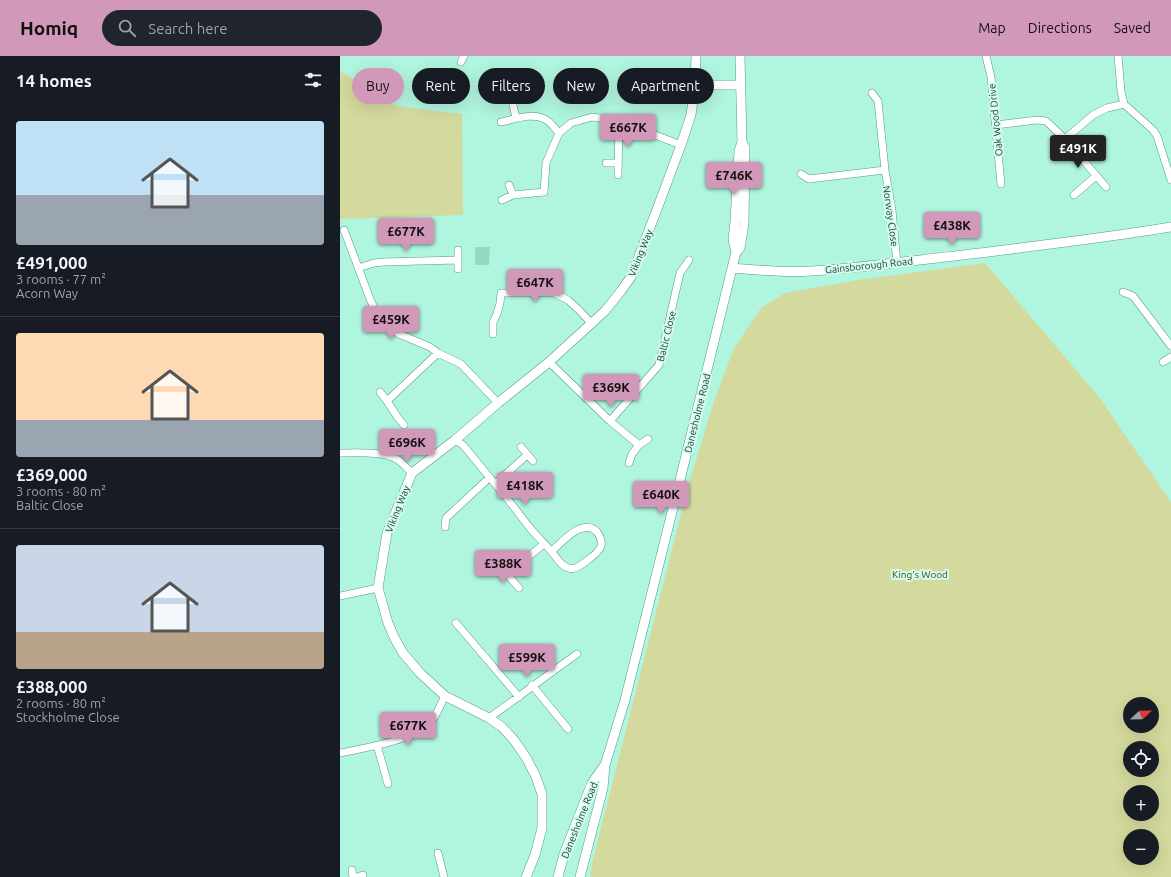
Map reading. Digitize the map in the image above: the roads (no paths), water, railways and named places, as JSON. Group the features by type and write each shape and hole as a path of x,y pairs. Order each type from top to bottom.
{"street":[{"name":"Viking Way","path":"696,56 696,68"},
{"name":"Danesholme Road","path":"580,877 602,788 605,765 627,693 736,252 733,240 739,151 742,142 740,56"},
{"name":"Oak Wood Drive","path":"986,56 991,77 1002,184"},
{"path":"1118,56 1121,91 1124,104 1158,136 1171,180"},
{"path":"714,85 741,85"},
{"name":"Norway Close","path":"872,93 878,101 884,170 892,210 897,263"},
{"name":"Viking Way","path":"526,877 535,855 542,828 542,794 536,777 527,759 514,740 502,727 490,718 445,696 420,673 403,653 388,623 378,588 387,533 412,473 455,440 548,362 605,311 614,301 631,277 681,145 691,115 692,104"},
{"path":"1065,139 1094,115 1107,108 1124,104"},
{"path":"513,105 516,118"},
{"path":"501,122 523,116 537,117 547,120 558,133"},
{"path":"502,200 513,195 544,192 546,163 558,133 572,123 592,117 619,121 681,145"},
{"path":"996,125 1042,120 1046,121 1065,139 1106,187"},
{"path":"618,175 619,121"},
{"path":"606,163 618,163"},
{"path":"801,174 809,179 884,170"},
{"path":"1074,195 1096,176"},
{"path":"509,185 513,195"},
{"name":"Gainsborough Road","path":"732,268 768,271 809,271 897,263 1122,235 1171,227"},
{"path":"344,230 376,312 391,329 430,347 438,353 460,364 498,403"},
{"path":"458,250 458,270"},
{"path":"358,268 374,263 384,262 458,260"},
{"name":"Baltic Close","path":"610,421 659,365 680,273 689,260"},
{"path":"1123,292 1133,296 1171,346"},
{"path":"493,334 493,322 497,314 501,293 554,293 568,300 591,323"},
{"path":"387,401 438,353"},
{"path":"1163,362 1171,357"},
{"path":"548,362 610,421 639,445"},
{"path":"380,392 404,425"},
{"path":"629,463 632,454 639,445 648,439"},
{"path":"455,440 463,445 562,565 573,569 582,565 598,551 601,546 601,542 598,533 594,529 583,527 577,529 552,551"},
{"path":"521,447 533,461"},
{"path":"340,453 368,453 389,456 398,459 412,473"},
{"path":"495,484 527,454"},
{"path":"445,527 446,518 489,478"},
{"path":"507,574 544,544"},
{"path":"501,568 519,588"},
{"path":"340,596 378,588"},
{"path":"456,623 519,697"},
{"path":"490,718 519,697 532,685 577,654"},
{"path":"532,685 568,729"},
{"path":"340,753 397,740 430,725 445,696"},
{"path":"377,745 388,784"},
{"name":"Danesholme Road","path":"558,877 564,854 592,783 605,765"},
{"path":"438,853 444,877"}],"park label":[{"name":"King's Wood","path":"920,574"}]}
